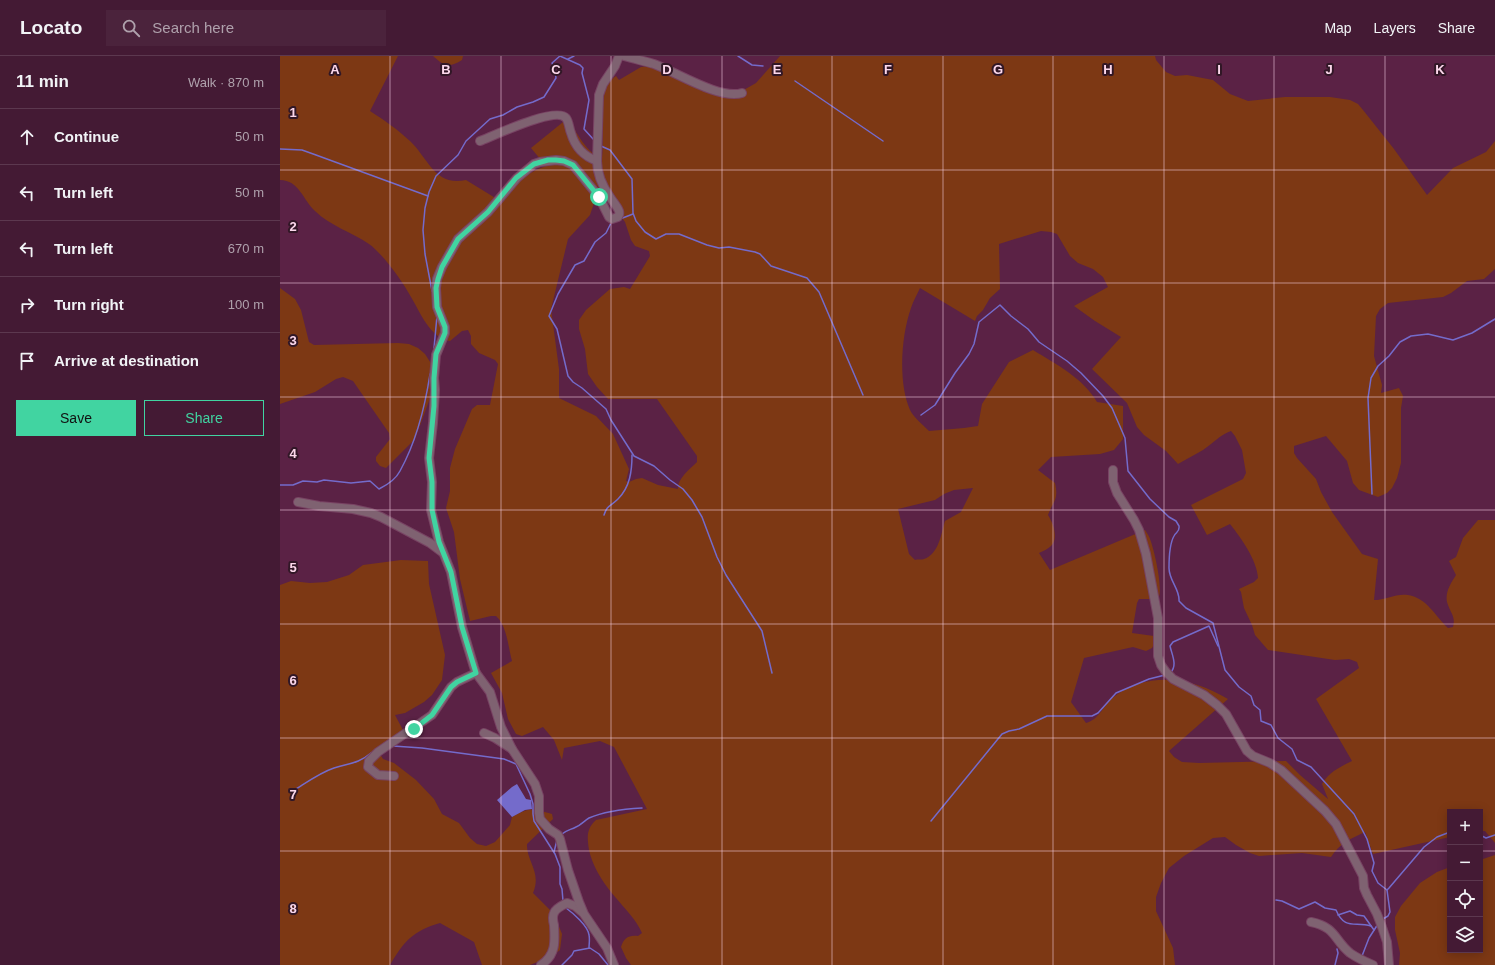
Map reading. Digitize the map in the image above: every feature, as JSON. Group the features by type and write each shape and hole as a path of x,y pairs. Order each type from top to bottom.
{"street":[{"path":"614,965 603,942 584,914 573,886 558,835 549,830 540,819 539,796 536,784 512,748 502,727 490,692 476,673 462,627 451,572 442,552 432,510 432,482 429,458 433,428 436,354 445,333 445,327 439,314 436,297 438,279 442,267 458,239 488,212 516,178 534,164 540,162 556,160 564,161 573,165 599,197 608,217 612,219 618,217 619,210 609,196 599,176 597,161 600,89 615,66 619,56"},
{"path":"624,56 653,64 715,91 731,95 742,93"},
{"path":"480,141 534,120 560,114 567,120 572,137 584,155 597,161"},
{"path":"1113,470 1113,482 1117,493 1137,525 1146,554 1158,618 1158,656 1163,668 1173,679 1217,705 1226,714 1247,751 1253,756 1270,763 1281,770 1325,811 1336,824 1363,876 1364,888 1377,914 1387,942 1389,965"},
{"path":"298,502 319,506 353,509 371,513 430,543 442,552"},
{"path":"394,776 378,775 368,767 369,761 388,744 414,729 432,715 451,687 457,682 476,673"},
{"path":"484,733 512,748"},
{"path":"541,965 548,960 554,951 554,913 570,899 573,886"},
{"path":"567,903 575,906 584,914"},
{"path":"1311,922 1320,924 1332,931 1351,953 1373,965"}],"shaded area":[{"path":"280,56 398,56 370,111 410,141 433,170 439,175 455,181 466,180 497,199 526,176 546,166 531,148 568,118 587,147 597,156 602,157 603,101 609,82 616,76 619,80 641,67 658,65 726,90 742,91 756,83 780,56 1155,56 1156,60 1166,72 1175,76 1187,75 1213,80 1230,94 1248,101 1285,97 1330,97 1350,100 1358,104 1394,149 1427,195 1453,168 1486,152 1495,141 1495,269 1484,279 1467,281 1443,297 1388,303 1380,309 1376,316 1374,356 1382,385 1381,393 1399,388 1403,396 1401,408 1401,463 1397,478 1392,488 1387,493 1378,497 1359,490 1353,483 1347,461 1326,436 1294,446 1294,453 1316,479 1332,512 1362,554 1378,559 1374,600 1400,595 1415,597 1426,604 1448,628 1453,627 1454,620 1448,606 1447,595 1456,575 1449,561 1456,557 1463,538 1478,520 1495,520 1495,843 1485,831 1483,831 1483,809 1447,809 1447,838 1373,854 1365,832 1350,839 1334,852 1331,857 1302,853 1259,856 1250,853 1225,837 1213,838 1184,856 1169,868 1156,897 1156,911 1173,948 1175,965 631,965 621,947 627,938 638,936 642,933 634,919 611,892 594,865 589,850 588,836 590,827 596,820 647,809 614,747 600,741 564,748 562,760 554,740 543,727 522,736 516,734 508,719 502,693 491,673 512,661 503,625 496,616 470,621 460,579 454,532 446,508 450,491 450,468 455,449 472,409 477,405 490,405 498,364 495,360 479,353 471,344 471,336 468,330 462,331 450,341 443,339 431,330 398,276 386,261 369,244 327,221 311,207 300,191 292,183 280,180","holes":["597,186 625,222 631,240 635,246 649,251 650,256 630,289 624,287 610,289 586,310 579,320 579,329 585,349 588,374 608,399 657,399 697,456 697,462 682,478 678,485 678,489 658,485 642,478 629,482 626,481 629,469 613,434 596,416 559,398 559,369 551,309 568,239 590,215 597,194","1041,231 1057,234 1070,256 1078,263 1093,269 1103,277 1108,287 1074,306 1121,337 1092,369 1127,403 1137,427 1144,435 1166,451 1178,464 1203,450 1227,432 1231,431 1235,436 1242,450 1246,473 1243,479 1191,505 1207,535 1230,524 1252,557 1258,578 1254,582 1239,589 1244,608 1255,635 1268,650 1335,660 1349,659 1357,662 1359,668 1316,699 1352,761 1331,773 1322,784 1328,799 1286,761 1199,763 1182,762 1174,757 1169,751 1228,699 1201,686 1172,680 1157,680 1142,683 1128,688 1115,696 1094,719 1086,723 1071,702 1084,658 1133,647 1146,651 1152,648 1155,643 1154,636 1132,633 1137,603 1139,599 1158,599 1160,595 1159,579 1152,544 1145,530 1050,570 1039,553 1051,546 1055,539 1052,522 1048,515 1056,497 1056,489 1055,483 1038,470 1051,457 1100,454 1114,450 1123,439 1123,406 1097,402 1091,393 1077,379 1060,366 1033,350 1009,362 982,404 978,426 929,431 916,419 910,410 906,399 902,373 903,345 912,305 920,288 975,321 990,298 1000,289 999,244","973,488 961,512 945,521 939,543 933,553 924,559 915,560 909,554 898,509 935,500 954,490"]},
{"path":"433,56 463,56 462,60 454,64 447,65 440,62"},
{"path":"280,288 295,299 301,310 309,342 314,345 409,344 418,348 425,354 432,365 433,390 415,439 386,468 380,466 376,461 376,457 390,439 389,433 353,381 343,377 336,379 315,392 280,404"},
{"path":"401,560 428,561 429,584 445,655 442,680 432,695 424,702 405,713 395,715 404,732 380,754 383,759 394,763 416,780 434,799 442,814 459,823 470,838 477,844 486,846 495,842 510,825 512,817 524,811 536,810 552,814 553,819 527,844 527,850 536,879 533,893 554,914 562,934 560,950 552,956 530,965 482,965 474,942 440,923 416,933 410,938 400,949 390,965 280,965 280,585 291,581 310,583 327,582 349,575 363,565"},
{"path":"517,784 526,799 531,800 532,809 525,810 512,817 497,800"},
{"path":"1495,855 1495,965 1399,965 1400,953 1395,930 1395,917 1401,906 1420,883 1437,872 1447,868 1447,953 1483,953 1483,859"}],"waterway":[{"path":"432,291 425,254 423,230 425,208 429,192 436,176 458,155 466,141 490,119 503,115 517,107 544,97 556,78 552,63 560,56 580,65 583,68 582,73 589,100 584,129 594,140"},
{"path":"568,59 574,56"},
{"path":"738,56 752,65 763,66"},
{"path":"795,81 883,141"},
{"path":"601,146 610,150 632,179 633,213 636,221 645,232 656,239 666,234 679,234 719,248 729,247 755,252 760,254 771,266 807,278 819,292 863,395"},
{"path":"280,149 302,150 428,196"},
{"path":"620,219 633,214"},
{"path":"611,223 606,233 595,242 584,261 575,265 558,294 549,316 557,329 568,376 573,382 606,409 611,420 634,456 654,466 683,489 692,500 702,517 717,557 726,575 762,631 772,673"},
{"path":"921,415 935,405 969,354 974,344 979,322 1000,305 1028,329 1039,342 1067,361 1081,373 1103,396 1112,408 1125,438 1128,471 1150,499 1169,517 1176,521 1179,526 1172,543 1169,568 1169,573 1178,593 1179,601 1186,608 1213,623 1225,670 1239,687 1251,696 1254,705 1260,710 1261,721 1271,725 1278,738 1292,749 1297,760 1311,767 1354,814 1367,839 1374,863 1372,871 1378,883 1387,890"},
{"path":"434,348 437,316"},
{"path":"1372,494 1368,398 1371,378 1378,366 1389,356 1400,342 1411,336 1428,334 1453,340 1472,333 1495,319"},
{"path":"280,485 293,485 303,481 317,482 324,480 351,483 370,481 379,489 388,484 398,474 411,448 423,412 430,374"},
{"path":"604,515 608,507 618,499 628,484 632,467 632,455"},
{"path":"1170,673 1174,667 1170,646 1173,642 1209,626 1218,646"},
{"path":"931,821 1002,734 1019,729 1047,716 1092,716 1098,713 1116,693 1149,679 1165,675"},
{"path":"393,746 422,748 504,759 516,764 530,794 533,804 534,821 555,854 560,867 560,884 563,901"},
{"path":"293,791 323,773 358,761 371,753"},
{"path":"562,834 595,816 615,811 642,808"},
{"path":"1383,919 1388,916 1390,912 1387,890 1424,847 1437,837 1447,833"},
{"path":"1483,836 1486,838 1495,835"},
{"path":"554,852 557,840"},
{"path":"1276,900 1282,901 1299,909 1315,902 1325,908 1336,910 1339,917 1347,923 1371,926"},
{"path":"566,908 576,916 588,931 589,948"},
{"path":"1338,915 1350,911 1357,915 1364,916 1374,930"},
{"path":"1362,956 1369,938 1378,924"},
{"path":"562,965 574,951 590,948 599,954 608,965"},
{"path":"1335,965 1338,953 1337,949"}],"route":[{"path":"414,729 432,715 451,687 462,679 476,673 459,615 451,572 442,552 434,524 432,510 432,482 429,449 434,406 434,378 436,354 445,333 445,327 437,307 436,297 436,288 442,267 458,239 488,212 516,178 534,164 548,160 556,160 564,161 573,165 590,184 599,197"}]}
